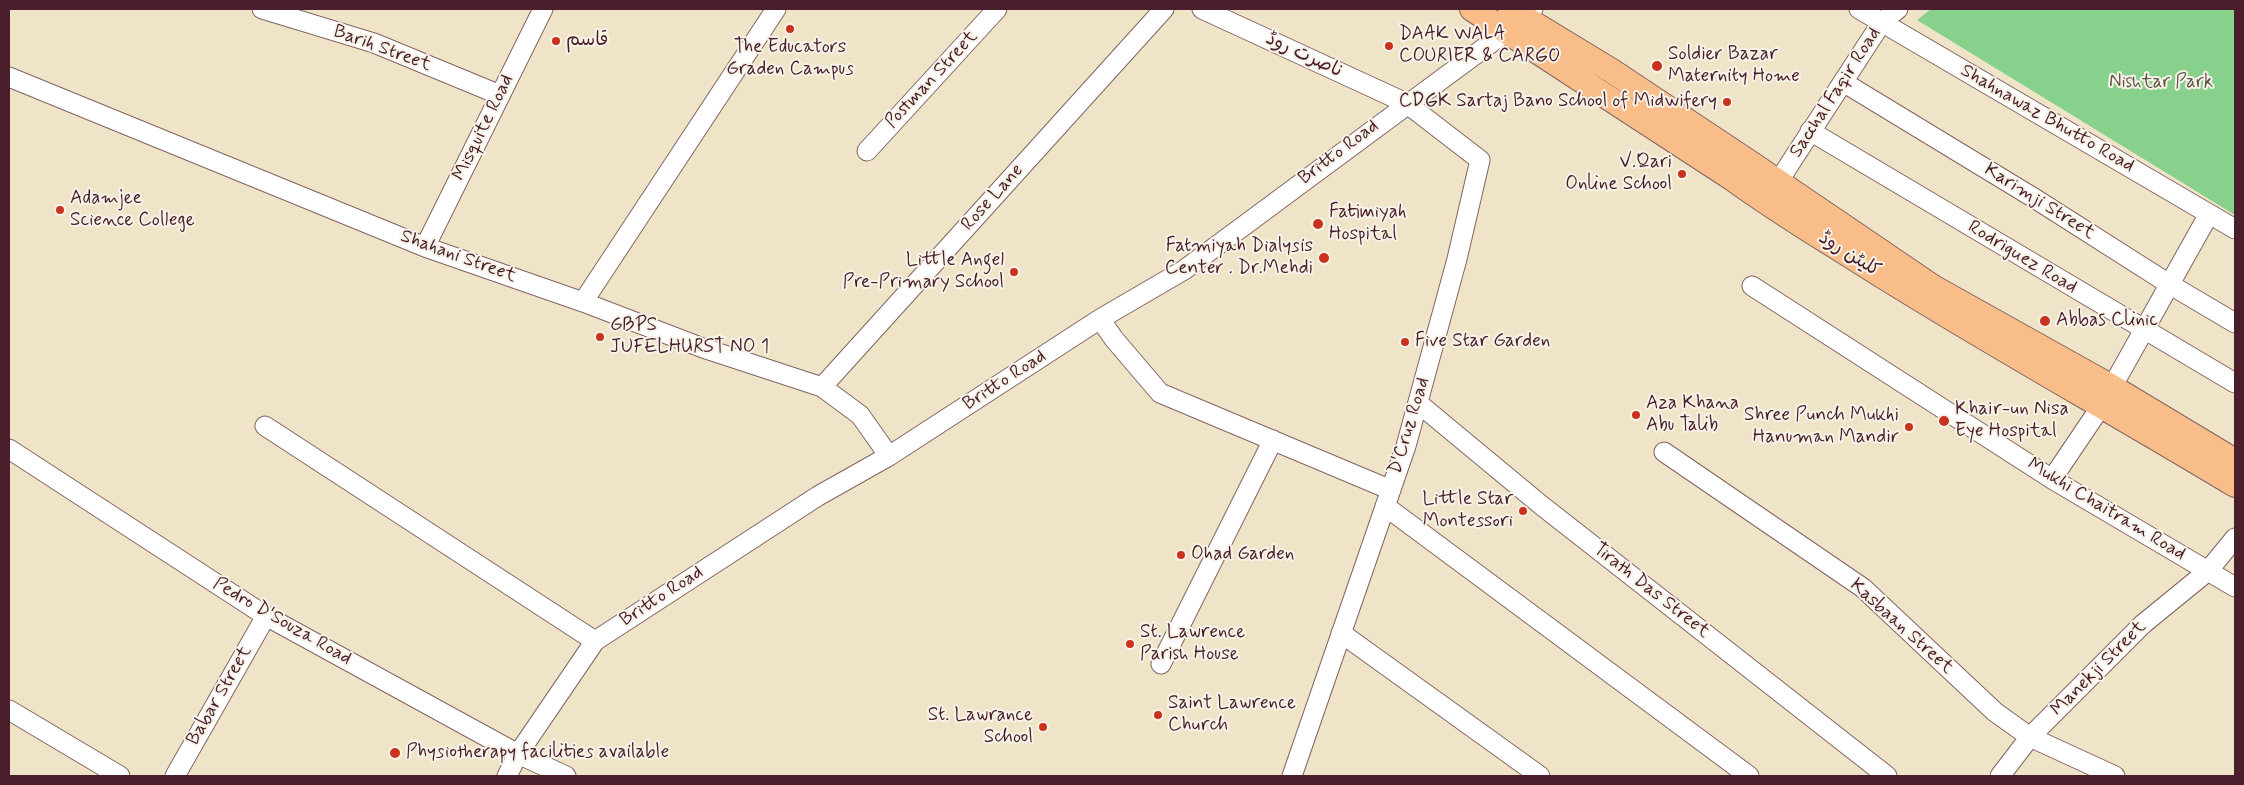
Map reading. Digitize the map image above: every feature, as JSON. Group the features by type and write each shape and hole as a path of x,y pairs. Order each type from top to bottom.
{"main road":[{"name":"کلیٹن روڈ","path":"1472,9 1518,16 1620,77 1933,287 2107,396 2235,485"},
{"name":"کلیٹن روڈ","path":"1518,16 1764,201 1918,299 1997,347 2107,396 2235,461"}],"street":[{"name":"Barih Street","path":"262,9 374,44 500,96"},
{"name":"Misquite Road","path":"425,247 543,9"},
{"path":"583,302 776,9"},
{"name":"Postman Street","path":"867,151 997,9"},
{"name":"Rose Lane","path":"822,387 1164,9"},
{"name":"ناصرت روڈ","path":"1202,9 1406,103"},
{"name":"Shahnawaz Bhutto Road","path":"1860,9 2235,229"},
{"name":"Sacchal Faqir Road","path":"1778,182 1882,22 1898,9"},
{"name":"Britto Road","path":"507,776 518,754 595,641 818,496 889,456 1100,319 1184,270 1518,16"},
{"name":"Shahani Street","path":"9,77 425,247 583,302 704,348 822,387 860,416 889,456"},
{"name":"Karimji Street","path":"1842,82 2235,323"},
{"name":"D'Cruz Road","path":"1292,776 1406,446 1457,259 1480,160 1406,103"},
{"name":"Rodriguez Road","path":"1810,131 2235,383"},
{"path":"2052,479 2107,396 2143,329 2210,214"},
{"name":"Mukhi Chaitram Road","path":"1752,286 2052,479 2235,587"},
{"path":"1100,319 1114,339 1160,393 1273,440 1388,498 1749,776"},
{"name":"Tirath Das Street","path":"1418,403 1540,505 1887,776"},
{"path":"265,426 595,641"},
{"path":"1161,664 1273,440"},
{"name":"Kasbaan Street","path":"1664,452 1863,588 1994,712 2030,737 2115,776"},
{"name":"Pedro D'Souza Road","path":"10,454 266,616 518,754 566,776"},
{"name":"Manekji Street","path":"2000,776 2030,737 2142,624 2208,571 2235,538"},
{"name":"Babar Street","path":"174,776 266,616"},
{"path":"1341,633 1540,776"},
{"path":"9,710 120,776"}],"green space":[{"name":"Nishtar Park","path":"1931,9 2235,9 2235,215 1917,20"}],"place":[{"name":"The Educators Graden Campus","path":"790,29"},
{"name":"قاسم","path":"556,41"},
{"name":"DAAK WALA COURIER & CARGO","path":"1389,46"},
{"name":"Soldier Bazar Maternity Home","path":"1657,66"},
{"name":"CDGK Sartaj Bano School of Midwifery","path":"1727,102"},
{"name":"V.Qari Online School","path":"1682,174"},
{"name":"Adamjee Science College","path":"60,210"},
{"name":"Fatimiyah Hospital","path":"1318,224"},
{"name":"Fatmiyah Dialysis Center . Dr.Mehdi","path":"1324,258"},
{"name":"Little Angel Pre-Primary School","path":"1014,272"},
{"name":"Abbas Clinic","path":"2045,321"},
{"name":"GBPS JUFELHURST NO 1","path":"600,337"},
{"name":"Five Star Garden","path":"1405,342"},
{"name":"Aza Khana Abu Talib","path":"1636,415"},
{"name":"Khair-un Nisa Eye Hospital","path":"1944,421"},
{"name":"Shree Punch Mukhi Hanuman Mandir","path":"1909,427"},
{"name":"Little Star Montessori","path":"1523,511"},
{"name":"Ohad Garden","path":"1181,555"},
{"name":"St. Lawrence Parish House","path":"1130,644"},
{"name":"Saint Lawrence Church","path":"1158,715"},
{"name":"St. Lawrance School","path":"1043,727"},
{"name":"Physiotherapy facilities available","path":"395,753"}]}
